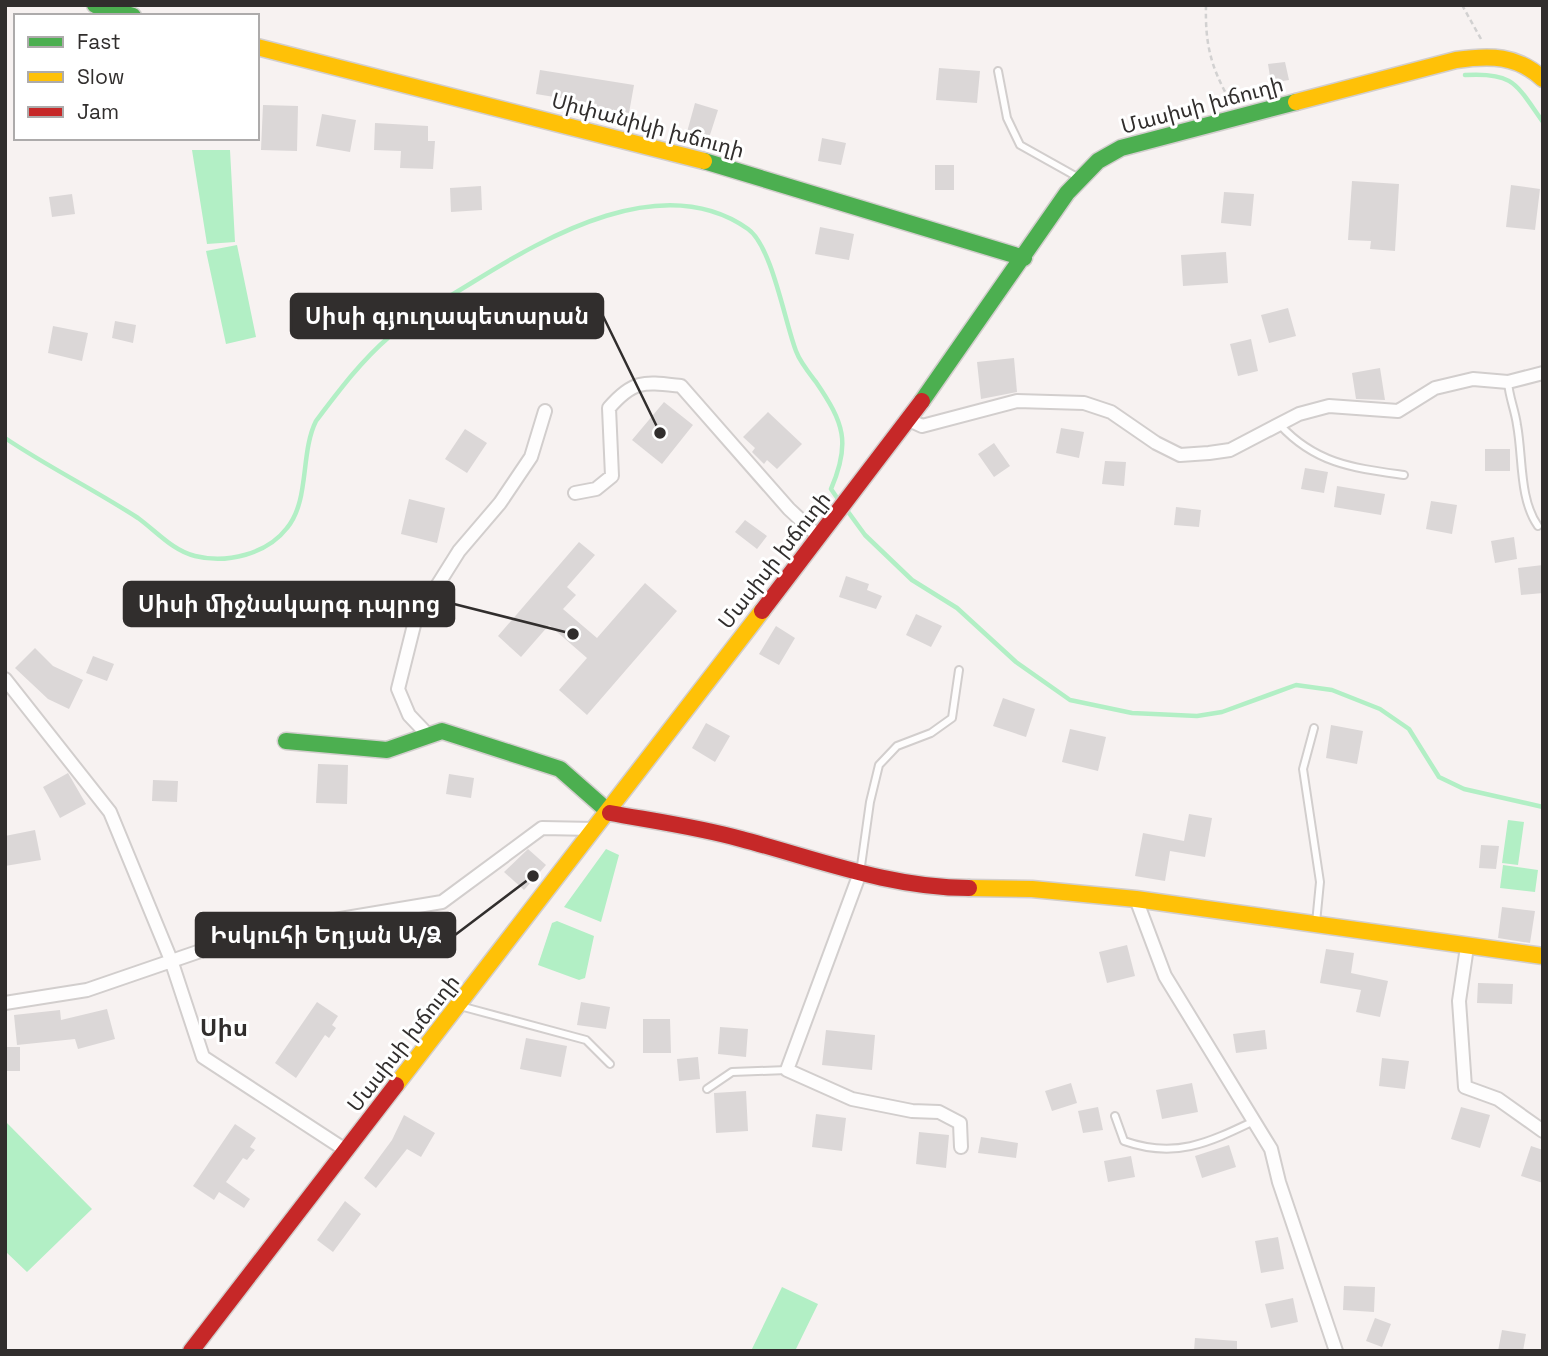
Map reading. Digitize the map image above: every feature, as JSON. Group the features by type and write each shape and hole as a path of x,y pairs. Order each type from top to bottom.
{"main road":[{"path":"95,5 127,14"},
{"name":"Սիփանիկի խճուղի","path":"259,47 666,149 1024,258"},
{"name":"Մասիսի խճուղի","path":"191,1351 904,426 1067,193 1098,161 1121,148 1456,60 1494,54 1510,57 1526,64 1543,79"},
{"path":"286,741 387,750 442,731 560,769 607,812 738,838 860,873 927,888 1032,889 1136,899 1543,956"}],"street":[{"path":"904,426 922,426 1017,401 1084,403 1111,412 1156,443 1180,454 1230,450 1280,424 1329,406 1398,411 1435,388 1473,379 1508,382 1543,373"},
{"path":"575,493 596,489 612,475 609,408 625,388 651,382 681,386 789,509 818,536"},
{"path":"429,736 409,715 398,689 415,621 459,551 499,503 531,457 545,411"},
{"path":"5,679 110,812 171,960 203,1057 347,1151"},
{"path":"5,1003 87,990 250,934 442,902 542,828 595,829"},
{"path":"860,873 788,1070 852,1099 912,1111 939,1112 960,1123 961,1147"},
{"path":"1136,899 1166,976 1271,1149 1279,1182 1336,1351"},
{"path":"1467,947 1459,1001 1465,1087 1498,1099 1543,1131"}],"lane":[{"path":"998,71 1007,118 1020,145 1080,179"},
{"path":"1508,382 1521,448 1526,499 1530,514 1538,526"},
{"path":"1280,424 1294,440 1343,467 1404,475"},
{"path":"860,873 870,802 879,765 897,746 931,733 952,718 959,670"},
{"path":"1314,728 1303,769 1320,882 1315,925"},
{"path":"458,1006 586,1040 610,1064"},
{"path":"707,1089 732,1072 788,1070"},
{"path":"1115,1116 1124,1142 1167,1151 1213,1141 1254,1121"}],"path":[{"path":"1206,5 1205,38 1215,74 1238,116"},
{"path":"1462,5 1481,39 1494,54"}],"shaded area":[{"path":"192,150 230,150 235,242 207,244"},
{"path":"237,245 256,337 226,344 206,251"},
{"path":"1508,820 1524,822 1518,865 1502,863"},
{"path":"606,849 619,855 601,922 564,907"},
{"path":"1503,865 1538,870 1535,892 1500,888"},
{"path":"557,921 594,936 585,978 579,980 538,965 552,923"},
{"path":"5,1121 92,1209 27,1272 5,1251"},
{"path":"782,1287 818,1304 795,1351 751,1351"}],"building":[{"path":"1285,62 1289,80 1271,83 1268,64"},
{"path":"939,68 980,71 977,103 936,100"},
{"path":"540,70 634,85 629,113 596,107 597,104 536,94"},
{"path":"695,103 718,110 709,138 687,132"},
{"path":"263,105 298,106 297,151 261,150"},
{"path":"322,114 356,120 350,152 316,146"},
{"path":"375,123 428,126 428,141 435,141 433,169 400,168 401,151 374,150"},
{"path":"822,138 846,143 841,165 818,161"},
{"path":"935,165 954,165 954,190 935,190"},
{"path":"1352,181 1399,184 1395,251 1370,249 1371,241 1348,240"},
{"path":"1511,185 1540,189 1535,230 1506,227"},
{"path":"481,186 482,210 451,212 450,188"},
{"path":"1224,192 1254,194 1251,226 1221,223"},
{"path":"72,194 75,214 52,217 49,197"},
{"path":"820,227 854,234 849,260 815,254"},
{"path":"1226,252 1228,283 1183,286 1181,255"},
{"path":"1288,308 1296,336 1269,343 1261,315"},
{"path":"115,321 136,325 133,343 112,338"},
{"path":"53,326 88,333 82,361 48,353"},
{"path":"1251,339 1258,371 1238,376 1230,344"},
{"path":"1014,358 1017,392 981,399 977,362"},
{"path":"1380,368 1385,400 1356,399 1352,373"},
{"path":"664,402 693,425 662,464 632,440"},
{"path":"768,412 802,444 777,469 767,460 764,464 752,452 755,448 743,437"},
{"path":"1061,428 1084,432 1079,458 1056,453"},
{"path":"465,429 487,443 467,473 445,459"},
{"path":"994,443 1010,466 994,477 978,454"},
{"path":"1485,449 1510,449 1510,471 1485,471"},
{"path":"1105,461 1126,462 1124,486 1102,484"},
{"path":"1305,468 1328,472 1324,493 1301,489"},
{"path":"1337,486 1385,494 1381,515 1334,507"},
{"path":"409,499 445,508 437,543 401,534"},
{"path":"1431,501 1457,505 1452,534 1426,529"},
{"path":"1176,507 1201,510 1199,527 1174,525"},
{"path":"745,520 767,536 757,549 735,532"},
{"path":"1514,537 1517,559 1495,563 1491,541"},
{"path":"579,542 595,555 567,587 576,595 563,609 597,638 645,583 677,611 587,715 559,690 587,658 549,625 521,657 498,636"},
{"path":"1543,565 1543,593 1521,595 1518,568"},
{"path":"846,576 869,584 867,590 882,596 876,609 839,597"},
{"path":"916,614 942,626 931,647 906,635"},
{"path":"776,626 795,638 779,665 759,654"},
{"path":"35,648 53,666 83,680 69,709 48,699 15,668"},
{"path":"93,656 114,664 107,681 86,673"},
{"path":"1003,698 1035,709 1026,737 993,726"},
{"path":"706,723 730,736 715,762 692,748"},
{"path":"1331,725 1363,731 1357,764 1326,758"},
{"path":"1070,729 1106,737 1098,771 1062,762"},
{"path":"318,764 348,765 347,804 316,803"},
{"path":"68,773 86,804 60,818 43,787"},
{"path":"449,774 474,778 471,798 446,794"},
{"path":"153,780 178,781 177,802 152,801"},
{"path":"1189,814 1212,818 1205,857 1170,851 1165,881 1135,876 1143,833 1184,841"},
{"path":"35,830 41,860 5,866 5,836"},
{"path":"1481,845 1499,846 1496,869 1479,868"},
{"path":"528,849 546,865 524,890 504,872"},
{"path":"1502,907 1535,911 1530,943 1498,938"},
{"path":"1127,945 1135,976 1107,983 1099,952"},
{"path":"1326,949 1354,953 1351,973 1388,981 1380,1017 1356,1012 1361,990 1320,983"},
{"path":"1478,983 1513,984 1512,1004 1477,1003"},
{"path":"317,1002 338,1016 332,1025 336,1028 329,1038 325,1035 296,1078 275,1063"},
{"path":"581,1002 610,1007 606,1029 577,1025"},
{"path":"107,1009 115,1039 78,1049 75,1039 17,1045 14,1015 60,1010 61,1020"},
{"path":"643,1019 670,1019 671,1053 643,1053"},
{"path":"720,1027 748,1029 746,1057 718,1054"},
{"path":"826,1030 875,1035 872,1070 822,1065"},
{"path":"1265,1030 1267,1049 1236,1053 1233,1034"},
{"path":"526,1038 567,1046 561,1077 520,1069"},
{"path":"5,1047 20,1047 20,1071 5,1071"},
{"path":"698,1057 700,1079 679,1081 677,1059"},
{"path":"1382,1058 1409,1061 1405,1089 1379,1086"},
{"path":"1071,1083 1077,1103 1052,1111 1045,1091"},
{"path":"1192,1083 1198,1112 1162,1119 1156,1090"},
{"path":"746,1091 748,1131 716,1133 714,1093"},
{"path":"1098,1107 1103,1130 1083,1133 1078,1111"},
{"path":"1461,1107 1490,1115 1480,1148 1451,1139"},
{"path":"816,1114 846,1118 842,1151 812,1147"},
{"path":"404,1115 435,1133 421,1157 407,1149 376,1188 364,1178 392,1140"},
{"path":"235,1124 256,1138 250,1147 255,1150 247,1160 243,1158 226,1182 250,1199 244,1208 219,1192 214,1200 193,1186"},
{"path":"919,1132 949,1135 946,1168 916,1164"},
{"path":"981,1137 1018,1143 1016,1158 978,1153"},
{"path":"1229,1145 1236,1167 1202,1178 1195,1156"},
{"path":"1531,1146 1543,1150 1543,1183 1521,1176"},
{"path":"1131,1156 1135,1177 1108,1182 1104,1161"},
{"path":"345,1201 361,1214 333,1252 317,1240"},
{"path":"1278,1237 1284,1269 1261,1273 1255,1241"},
{"path":"1344,1286 1375,1287 1374,1312 1343,1310"},
{"path":"1293,1298 1298,1322 1271,1328 1265,1304"},
{"path":"1375,1318 1391,1324 1382,1347 1366,1341"},
{"path":"1502,1330 1526,1334 1523,1351 1498,1351"},
{"path":"1195,1338 1237,1341 1237,1351 1194,1351"}],"waterway":[{"path":"1465,75 1494,76 1512,83 1543,122"},
{"path":"5,438 138,518 179,550 195,556 220,559 246,555 269,544 287,528 299,504 308,447 316,421 359,366 389,337 419,315 503,264 570,229 643,207 680,206 715,212 748,229 757,238 771,268 798,355 826,396 842,434 841,459 831,489 840,502"},
{"path":"846,509 865,535 912,580 957,608 1016,662 1070,700 1132,713 1197,716 1222,712 1296,685 1332,690 1380,709 1409,729 1439,777 1464,789 1543,807"}],"traffic: fast":[{"path":"95,5 126,14"},
{"path":"922,401 1067,193 1098,161 1121,148 1296,102"},
{"path":"704,161 1024,258"},
{"path":"286,741 387,750 442,731 560,769 610,813"}],"traffic: slow":[{"path":"259,48 704,161"},
{"path":"1296,102 1468,58 1492,57 1513,61 1543,79"},
{"path":"396,1085 762,611"},
{"path":"969,888 1032,889 1136,899 1543,956"}],"traffic: jam":[{"path":"762,611 922,401"},
{"path":"610,813 725,835 882,878 940,887 969,888"},
{"path":"191,1351 396,1085"}],"place":[{"name":"Սիսի գյուղապետարան","path":"660,433"},
{"name":"Սիսի միջնակարգ դպրոց","path":"573,634"},
{"name":"Իսկուհի Եղյան Ա/Ձ","path":"533,876"}],"district":[{"name":"Սիս","path":"224,1027"}]}
